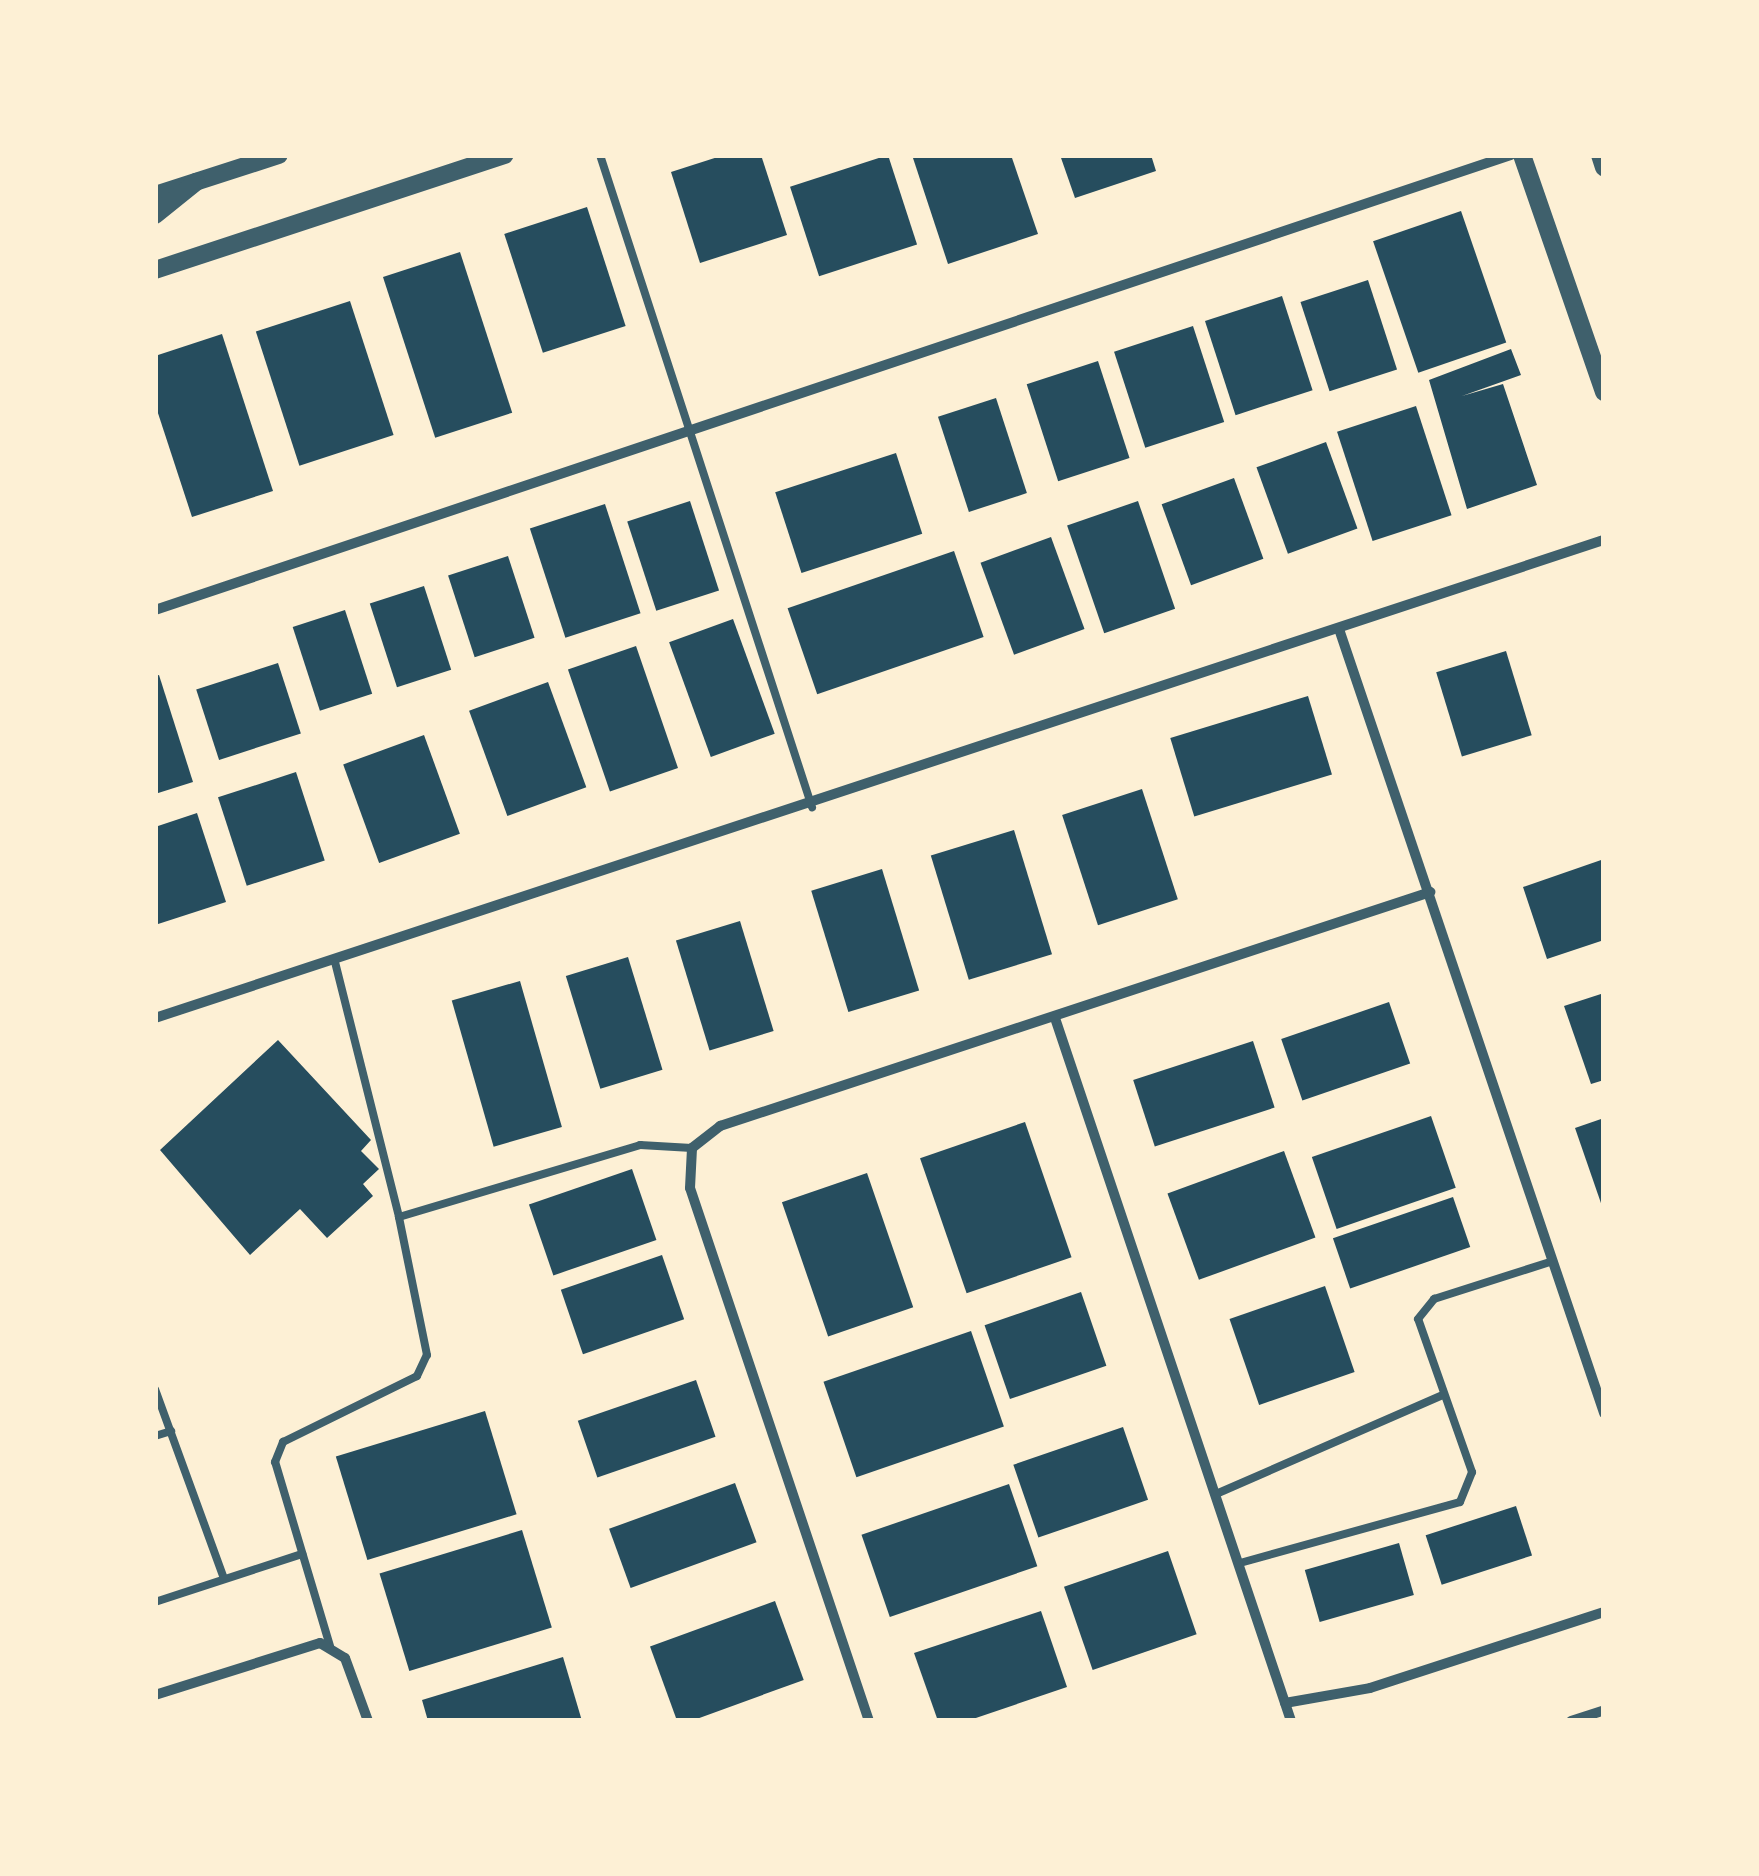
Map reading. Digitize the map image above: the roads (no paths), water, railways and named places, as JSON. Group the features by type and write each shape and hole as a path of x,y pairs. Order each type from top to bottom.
{"street":[{"path":"155,195 279,155"},
{"path":"155,270 504,155"},
{"path":"155,610 692,436 1512,155"},
{"path":"1522,155 1604,392"},
{"path":"1600,155 1604,168"},
{"path":"155,215 196,182"},
{"path":"155,1018 812,806 1604,540"},
{"path":"1339,629 1604,1414"},
{"path":"868,1721 690,1188 692,1148 720,1126 1430,892"},
{"path":"1055,1018 1291,1721"},
{"path":"1285,1703 1370,1688 1604,1612"},
{"path":"155,1694 302,1646 330,1646 350,1667 368,1721"},
{"path":"1571,1721 1604,1710"}],"lane":[{"path":"600,155 812,806"},
{"path":"330,1646 275,1462 283,1442 394,1392 427,1355 400,1216 334,962"},
{"path":"400,1216 640,1145 692,1148"},
{"path":"1240,1563 1460,1502 1472,1472 1417,1328 1426,1304 1553,1261"},
{"path":"155,1390 224,1579"},
{"path":"1216,1494 1444,1395"},
{"path":"155,1436 171,1431"},
{"path":"155,1602 302,1554"}]}
